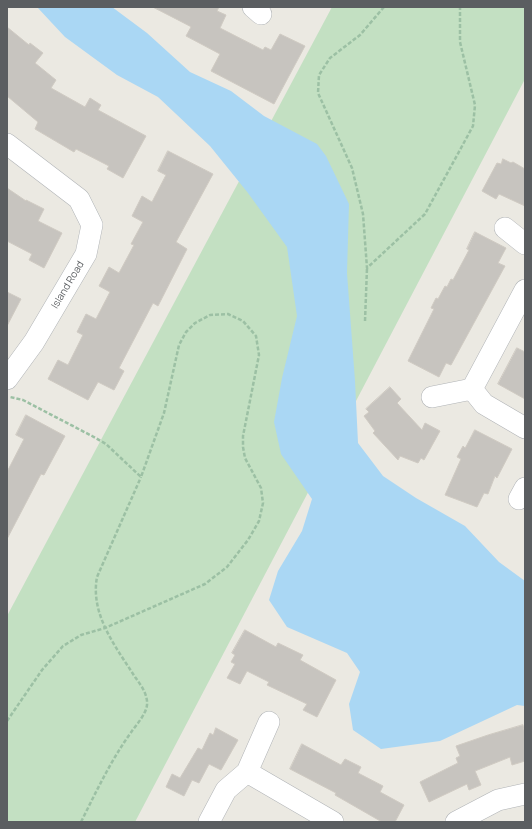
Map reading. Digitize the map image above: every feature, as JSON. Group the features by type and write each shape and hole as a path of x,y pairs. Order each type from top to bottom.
{"street":[{"name":"Island Road","path":"7,144 79,199 92,226 86,254 34,342 7,379"},
{"path":"504,228 525,244"},
{"path":"432,397 472,388 525,290"},
{"path":"472,388 484,404 525,428"},
{"path":"209,822 226,790 247,772 269,722"},
{"path":"247,772 333,822"},
{"path":"456,822 498,800 525,794"}],"path":[{"path":"365,321 367,268 363,214 352,168 318,93 319,75 330,58 360,35 384,7"},
{"path":"367,268 426,214 473,126 476,105 460,42 460,7"},
{"path":"7,721 42,670 63,646 81,635 105,628 205,584 215,578 248,540 259,521 263,503 261,488 245,458 243,447 243,436 259,355 256,336 244,321 228,314 210,315 195,322 186,332 179,345 164,413 141,476 97,577 95,593 105,628 144,690 147,706 142,718 109,765 81,822"},
{"path":"7,396 23,400 106,444 141,476"}],"green space":[{"path":"332,7 525,7 525,79 135,822 7,822 7,616"}],"water":[{"path":"37,7 112,7 147,33 190,72 231,91 264,116 317,144 326,156 349,204 347,273 358,443 383,476 416,498 465,526 499,562 525,581 525,706 517,705 440,741 381,749 353,730 349,704 360,672 347,653 287,627 269,600 278,571 302,531 312,499 281,454 274,422 282,378 297,316 287,247 248,193 210,146 158,97 117,75 65,37"}],"building":[{"path":"153,7 219,7 217,11 226,15 220,28 263,50 265,47 271,50 280,34 305,46 274,104 211,71 220,54 186,36 191,27"},
{"path":"7,27 29,45 30,43 43,53 35,63 56,80 51,88 85,107 90,98 101,105 98,110 146,136 123,178 107,169 109,166 76,149 74,152 35,129 38,122 7,96"},
{"path":"168,151 213,174 176,242 187,249 158,306 153,303 119,368 124,371 114,390 98,382 88,400 48,379 58,360 68,365 83,335 77,332 86,314 96,319 110,292 99,286 109,267 119,273 134,245 131,244 143,222 132,216 142,196 152,202 166,175 158,171"},
{"path":"503,159 511,163 513,162 525,169 525,206 499,194 496,199 482,191 497,163 501,164"},
{"path":"7,188 26,201 44,209 38,221 62,233 44,268 29,260 32,254 7,241"},
{"path":"475,232 506,248 498,263 505,266 451,365 446,363 439,377 408,361 434,309 431,308 436,298 438,299 445,286 447,287 451,279 453,280 469,250 467,249"},
{"path":"7,292 21,299 7,326"},
{"path":"517,348 525,352 525,399 498,384"},
{"path":"390,387 401,399 397,403 422,430 425,423 440,431 424,460 421,458 418,463 400,456 398,460 373,433 375,431 364,416 369,412 366,409"},
{"path":"26,415 65,436 44,475 41,474 7,539 7,472 24,439 16,435"},
{"path":"475,430 512,449 497,478 495,476 488,494 484,493 477,507 445,495 461,459 457,457 463,446 465,448"},
{"path":"245,630 276,647 278,643 303,655 300,660 336,680 317,717 303,710 307,704 267,685 269,682 247,671 240,684 227,678 235,664 231,662 235,655 232,653"},
{"path":"523,725 525,735 525,761 512,765 510,757 475,771 481,785 469,790 467,784 429,802 420,782 458,763 456,758 460,756 456,746"},
{"path":"216,728 238,740 221,770 209,764 199,783 192,780 184,796 166,787 172,774 180,778 198,748 202,750 210,733 213,735"},
{"path":"302,744 341,765 345,759 361,767 358,773 383,786 380,792 404,805 395,822 382,822 335,795 336,793 290,769"}]}
